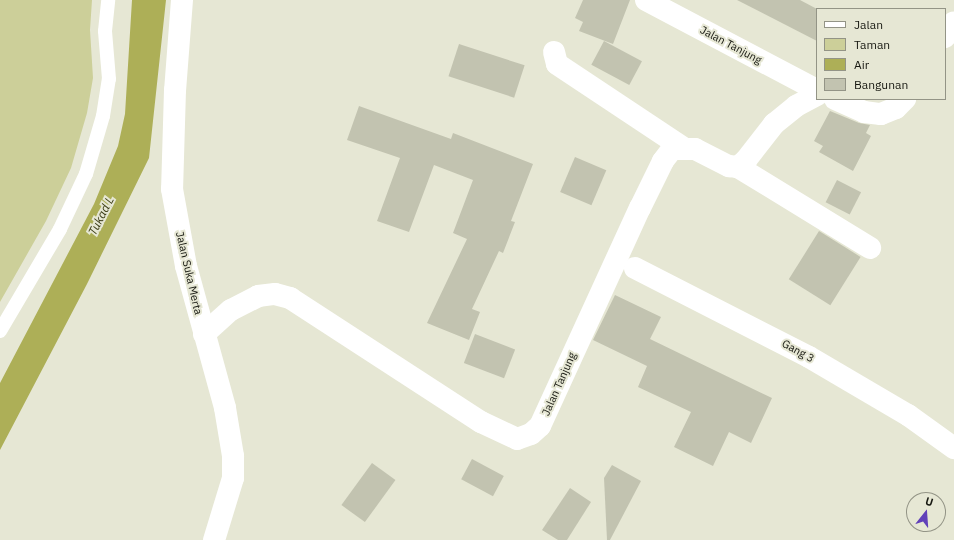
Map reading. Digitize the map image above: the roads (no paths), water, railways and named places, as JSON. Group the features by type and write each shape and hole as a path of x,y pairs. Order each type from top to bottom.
{"street":[{"name":"Jalan Suka Merta","path":"182,0 175,90 172,189 186,266 225,408 233,456 233,478 214,540"},
{"name":"Jalan Tanjung","path":"646,0 816,89"},
{"path":"946,35 954,22"},
{"path":"554,52 557,64 682,147 694,149 729,166 738,166 870,248"},
{"path":"738,166 746,160 774,124 796,106 816,96"},
{"path":"837,100 864,112 882,114 896,108 904,100"},
{"name":"Jalan Tanjung","path":"204,334 231,310 258,296 275,294 290,298 481,422 517,438 531,434 540,426 663,161 672,149 682,147"},
{"name":"Gang 3","path":"634,268 809,357 908,415 954,448"}],"lane":[{"path":"0,331 60,229 86,174 103,116 109,79 105,31 108,0"}],"water":[{"name":"Tukad L","path":"132,0 166,0 149,158 87,284 0,450 0,383 94,204 118,146 125,114"}]}
